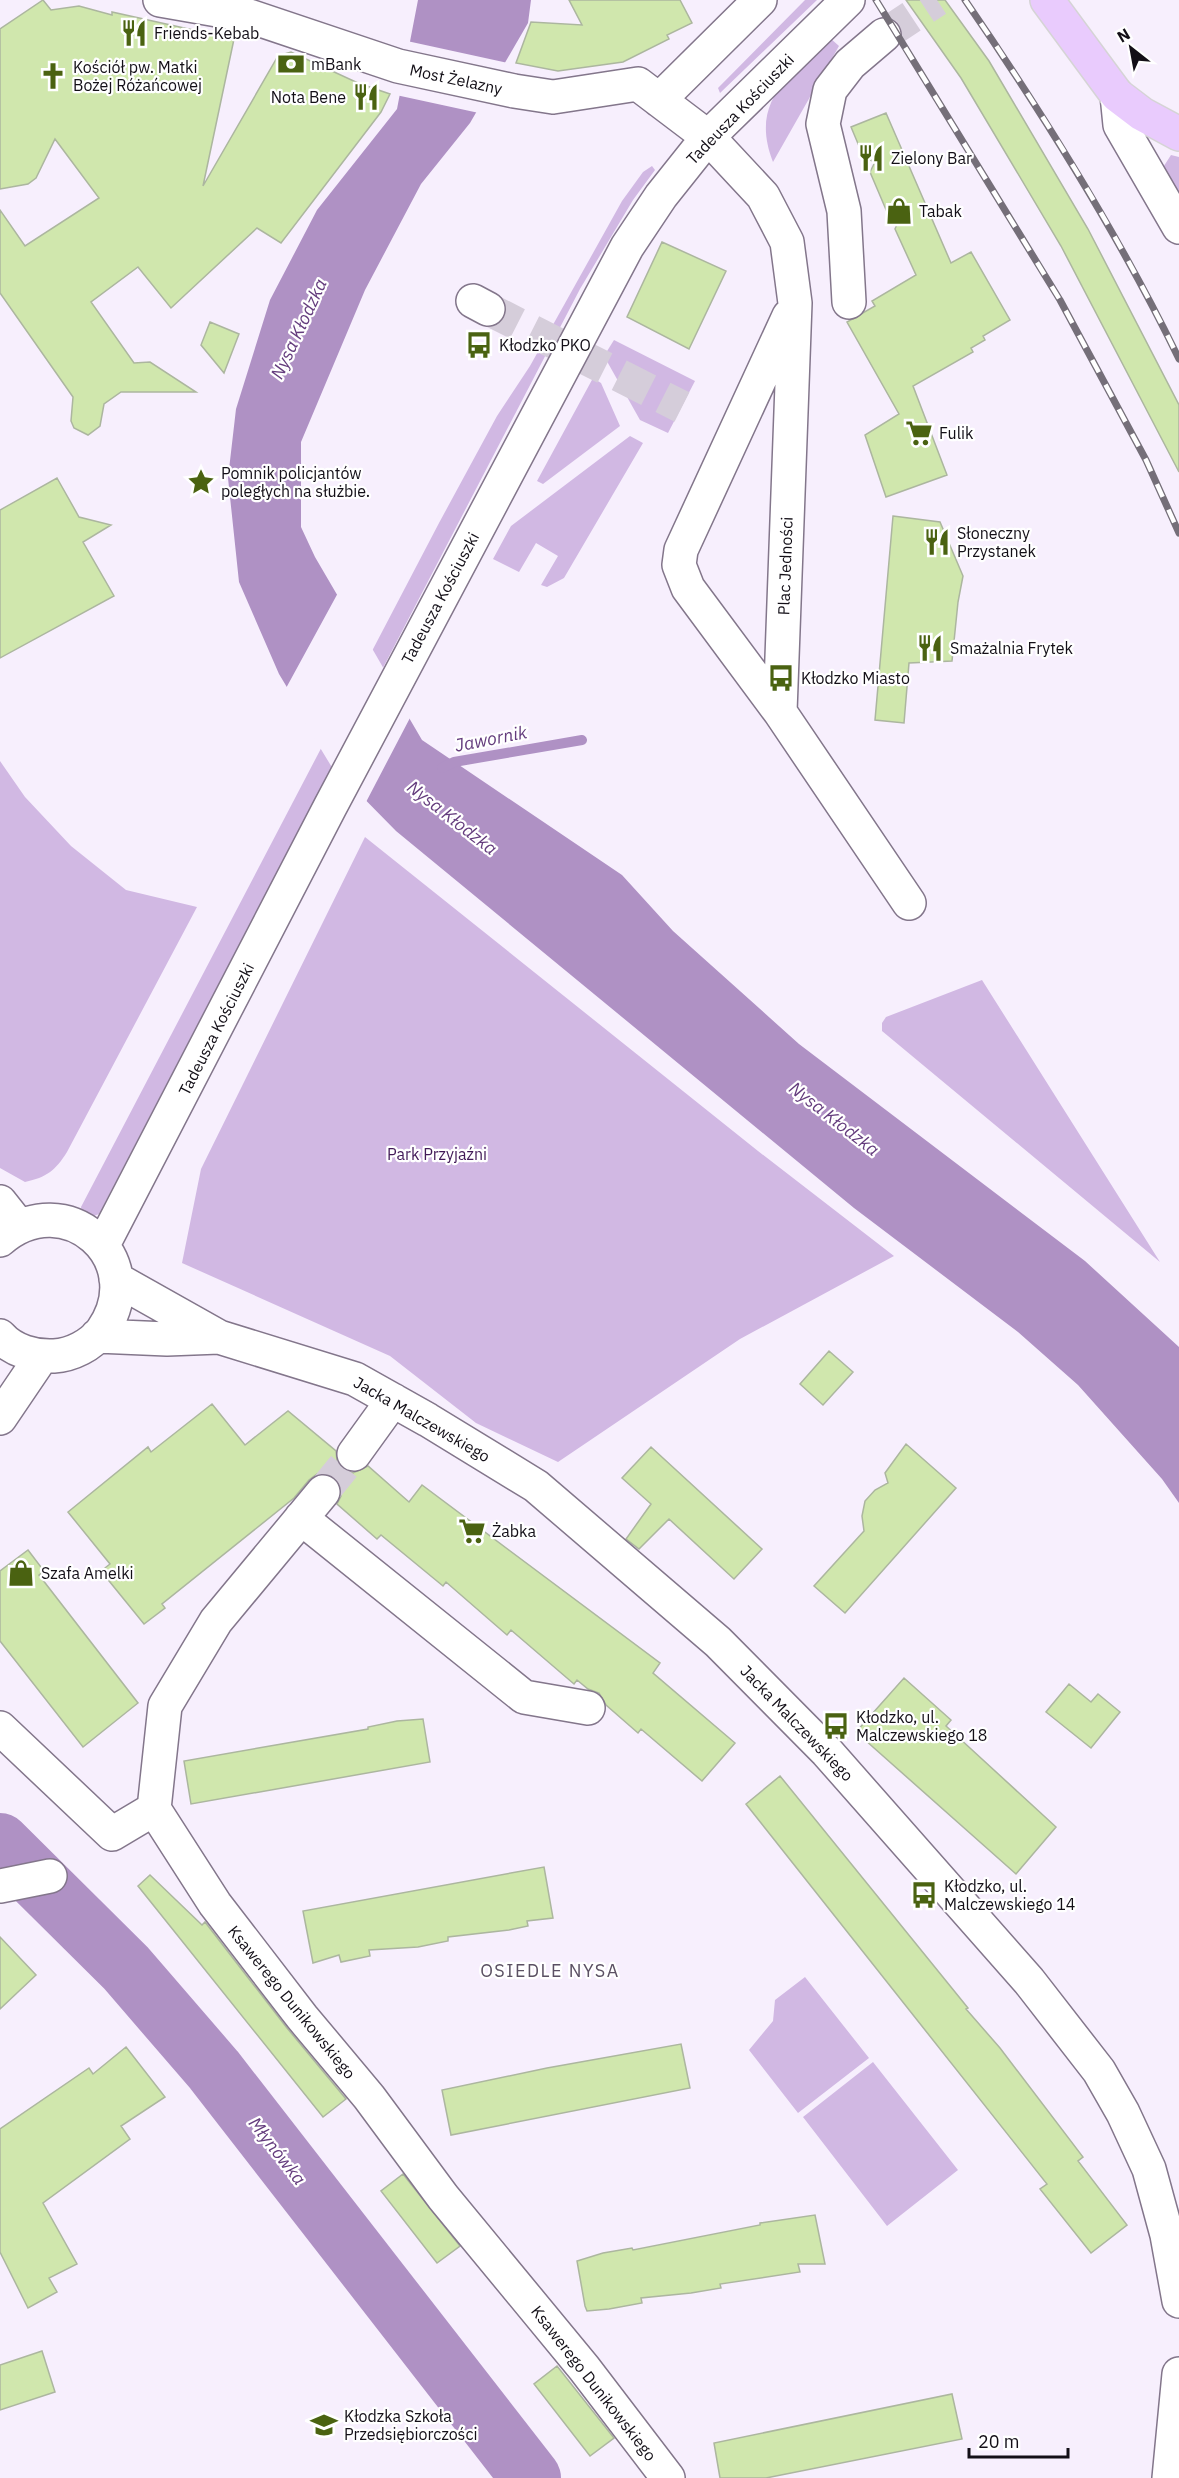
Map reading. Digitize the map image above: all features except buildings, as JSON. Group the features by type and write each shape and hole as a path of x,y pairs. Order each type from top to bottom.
{"main road":[{"path":"1047,0 1117,95 1142,114 1179,134"}],"street":[{"name":"Most Żelazny","path":"160,0 249,7 398,66 514,91 553,97 638,84 659,100"},
{"path":"708,137 659,100 760,0"},
{"name":"Tadeusza Kościuszki","path":"102,1245 330,807 627,247 661,196 708,137 848,0"},
{"path":"849,302 844,212 823,124 830,90 850,63 884,35"},
{"path":"1117,95 1120,125 1179,227"},
{"name":"Plac Jedności","path":"708,137 763,196 787,242 795,303 780,712"},
{"path":"795,303 681,550 679,565 688,588 780,712 909,903"},
{"path":"0,1336 22,1352 42,1356 72,1353 97,1336 109,1320 116,1300 116,1279 112,1261 102,1245 88,1232 63,1221 6,1222"},
{"name":"Jacka Malczewskiego","path":"116,1279 219,1337 354,1379 536,1486 718,1642 827,1752 1029,1981 1099,2071 1124,2114 1149,2169 1167,2235 1179,2301"},
{"name":"Jacka Malczewskiego","path":"97,1336 219,1337"},
{"path":"0,1418 42,1356"},
{"path":"354,1454 393,1400"},
{"path":"0,1728 112,1834 154,1809 165,1706 216,1621 322,1492"},
{"path":"301,1518 524,1697 588,1708"},
{"name":"Ksawerego Dunikowskiego","path":"154,1809 214,1904 302,2018 369,2097 443,2197 584,2368 668,2478"},
{"path":"0,1886 50,1876"},
{"path":"1168,2478 1179,2374"}],"green space":[{"path":"805,0 817,0 720,93 718,88"},
{"path":"830,38 839,46 773,162 767,141 766,122 770,106 788,77"},
{"path":"1171,155 1179,157 1179,192 1172,191 1160,172"},
{"path":"652,166 655,170 633,200 580,289 99,1214 91,1217 82,1212 81,1207 439,523 497,416 530,366 622,201 643,172"},
{"path":"614,340 695,381 668,433 640,420 604,356"},
{"path":"593,378 601,383 620,426 543,484 537,481"},
{"path":"630,436 643,443 564,578 547,587 541,585 558,556 536,543 519,572 493,559 511,526"},
{"path":"0,761 25,797 71,846 126,890 197,907 67,1152 50,1172 25,1182 0,1168"},
{"name":"Park Przyjaźni","path":"365,837 758,1151 894,1256 740,1339 558,1462 476,1423 390,1356 182,1263 201,1169"},
{"path":"982,980 1160,1262 882,1031 882,1023 886,1017"},
{"path":"805,1977 869,2058 798,2113 749,2050 773,2021 775,2000"},
{"path":"873,2062 958,2170 887,2226 803,2117"}],"water":[{"name":"Nysa Kłodzka","path":"418,0 531,0 528,23 470,123 421,184 365,290 301,442 301,527 315,557 422,740 622,875 673,931 799,1044 1085,1261 1179,1347 1179,1503 1162,1479 1078,1385 1018,1332 854,1208 396,831 338,772 279,674 239,582 228,478 236,409 270,300 317,210 397,109"}],"pier":[{"path":"407,41 508,63 479,113 396,95"},
{"path":"339,591 411,716 365,804 336,774 285,690"}],"waterway":[{"name":"Jawornik","path":"442,768 454,762 582,740"},
{"name":"Młynówka","path":"0,1843 126,1968 214,2070 531,2478"}],"tunnel":[{"path":"884,35 937,0"},
{"path":"488,309 682,407"},
{"path":"323,1492 354,1454"}],"railway":[{"path":"876,0 1060,300 1146,460 1179,533"},
{"path":"965,0 1079,175 1131,266 1179,359"}],"place":[{"name":"Friends-Kebab","path":"134,33"},
{"name":"mBank","path":"291,64"},
{"name":"Kościół pw. Matki Bożej Różańcowej","path":"53,76"},
{"name":"Nota Bene","path":"366,97"},
{"name":"Zielony Bar","path":"871,158"},
{"name":"Tabak","path":"899,211"},
{"name":"Kłodzko PKO","path":"479,345"},
{"name":"Fulik","path":"919,433"},
{"name":"Pomnik policjantów poległych na służbie.","path":"201,482"},
{"name":"Słoneczny Przystanek","path":"937,542"},
{"name":"Smażalnia Frytek","path":"930,648"},
{"name":"Kłodzko Miasto","path":"781,678"},
{"name":"Żabka","path":"472,1531"},
{"name":"Szafa Amelki","path":"21,1573"},
{"name":"Kłodzko, ul. Malczewskiego 18","path":"836,1726"},
{"name":"Kłodzko, ul. Malczewskiego 14","path":"924,1895"},
{"name":"Kłodzka Szkoła Przedsiębiorczości","path":"324,2425"}],"district":[{"name":"OSIEDLE NYSA","path":"550,1971"}]}
